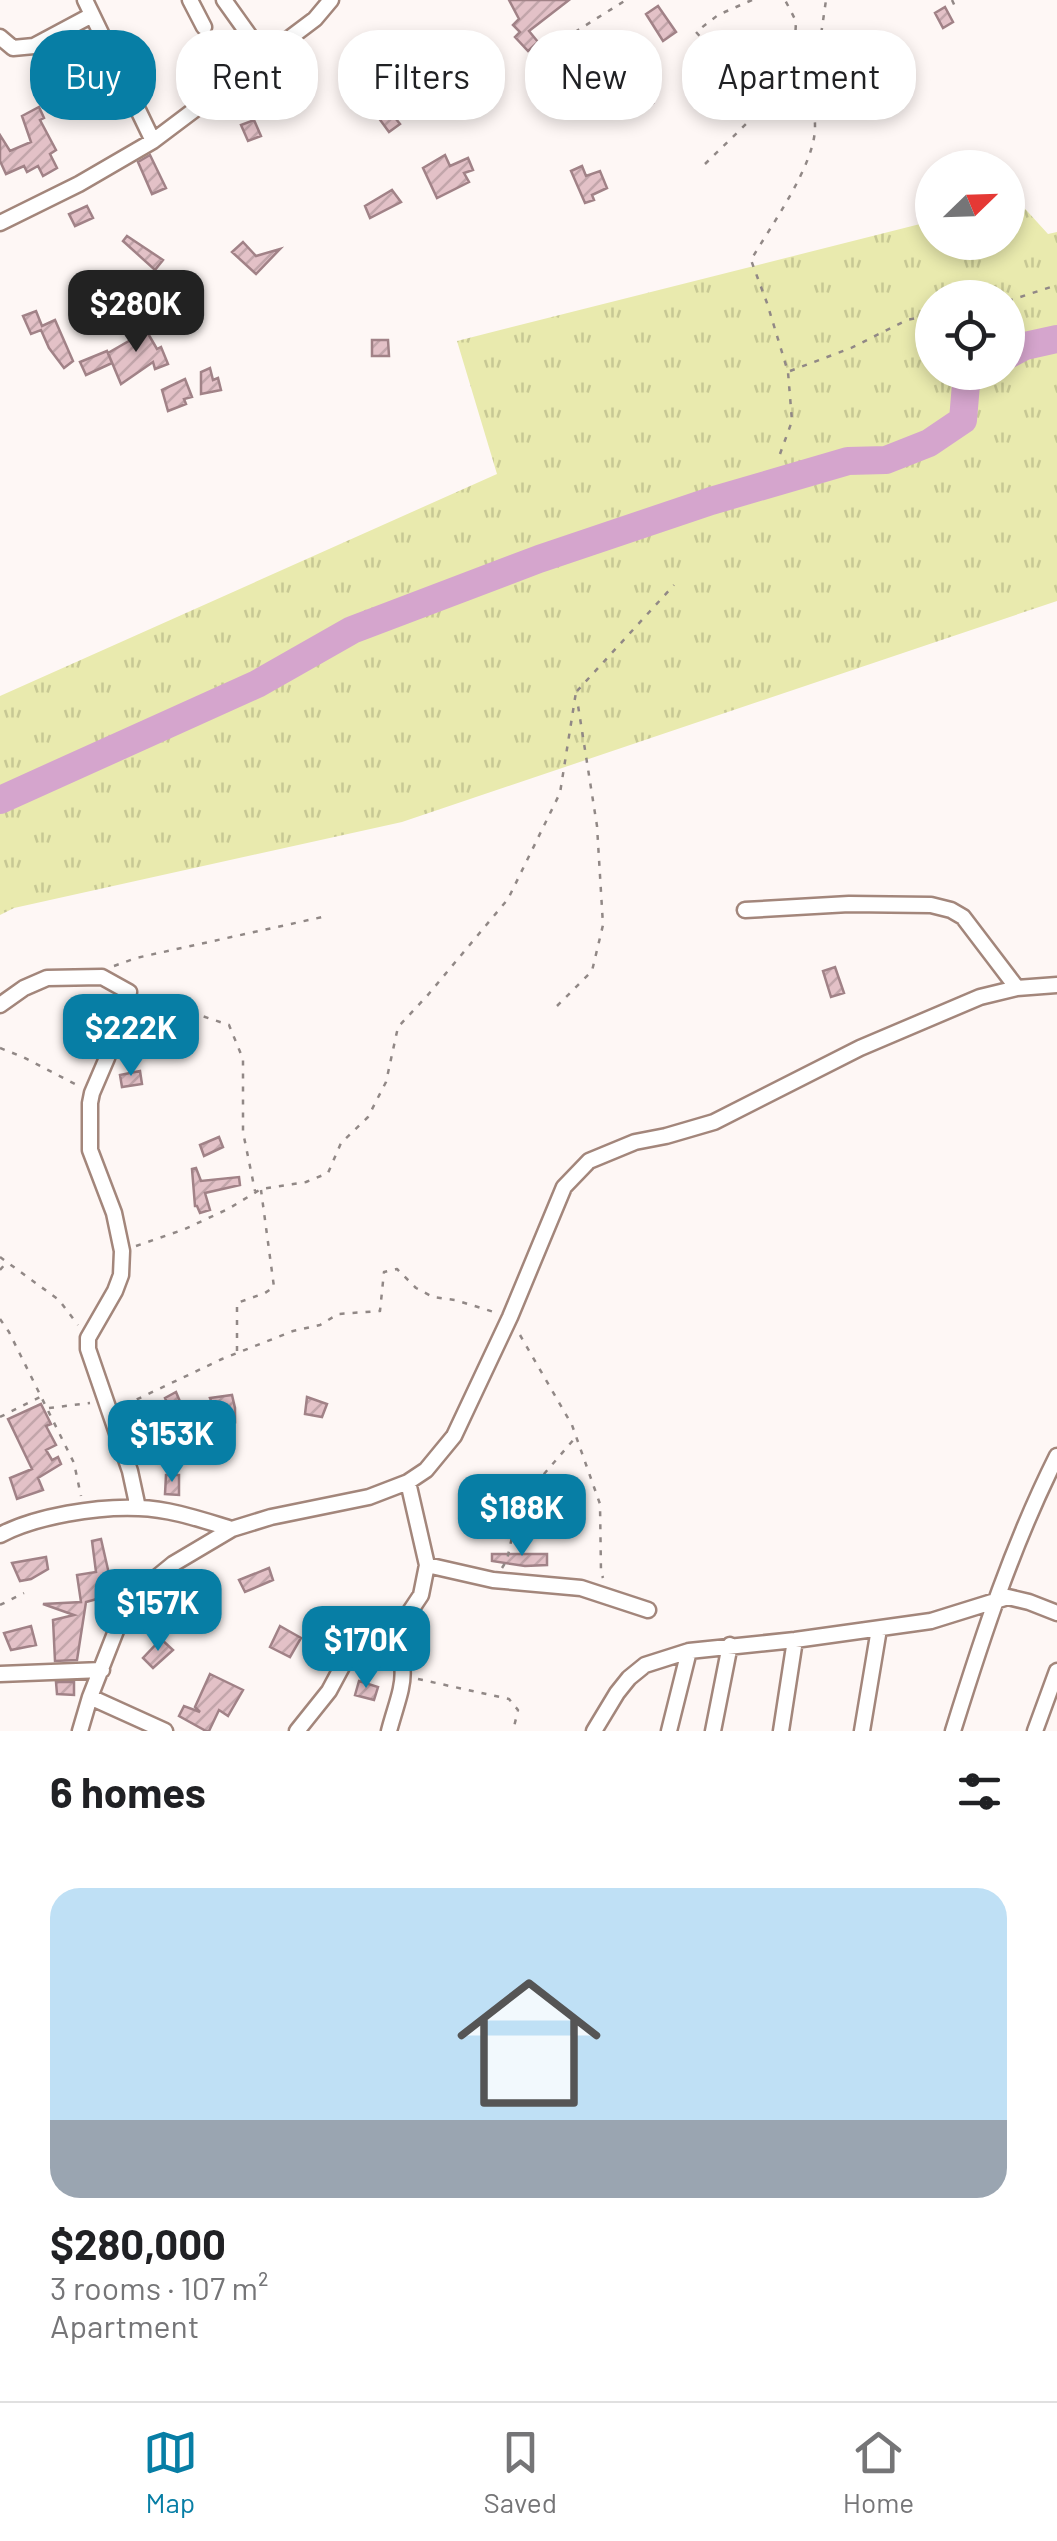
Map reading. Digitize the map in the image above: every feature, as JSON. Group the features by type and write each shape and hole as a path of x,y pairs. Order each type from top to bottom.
{"street":[{"path":"85,0 152,141"},
{"path":"190,0 204,27"},
{"path":"224,0 247,30"},
{"path":"300,30 330,0"},
{"path":"0,37 13,48 34,46 92,15"},
{"path":"0,222 79,184 180,120"},
{"path":"745,910 849,904 931,905 950,910 963,918 1017,988"},
{"path":"0,1005 47,978 102,976 129,992 92,1092 90,1150 114,1212 122,1251 121,1275 88,1338 88,1349 130,1472 138,1508"},
{"path":"80,1731 121,1618 140,1591 173,1564 232,1528 369,1497 408,1482 426,1470 454,1436 510,1317 564,1187 589,1161 635,1142 714,1122 860,1048 980,997 1057,984"},
{"path":"953,1731 994,1601 1032,1506 1057,1456"},
{"path":"298,1731 330,1690 351,1650 409,1613 421,1594 427,1566 408,1482"},
{"path":"0,1536 20,1524 66,1514 138,1508 177,1513 232,1528"},
{"path":"427,1566 493,1580 581,1588 648,1610"},
{"path":"594,1731 630,1678 646,1665 689,1651 931,1621 1008,1598 1057,1613"},
{"path":"384,1627 400,1652 403,1676 389,1731"},
{"path":"862,1731 879,1629"},
{"path":"781,1731 795,1640"},
{"path":"713,1731 730,1645"},
{"path":"669,1731 689,1651"},
{"path":"0,1674 102,1670"},
{"path":"1035,1731 1057,1671"},
{"path":"90,1698 165,1731"}],"path":[{"path":"578,30 626,0"},
{"path":"699,30 718,15 752,0"},
{"path":"785,0 796,21 796,30"},
{"path":"822,30 826,0"},
{"path":"952,0 957,11"},
{"path":"704,164 750,120"},
{"path":"780,454 792,421 788,372 750,260 811,152 815,120"},
{"path":"1025,295 1057,285"},
{"path":"788,372 915,318"},
{"path":"122,1251 186,1229 261,1188 306,1182 328,1174 341,1143 368,1118 386,1082 398,1027 508,900 560,793 576,692 674,585"},
{"path":"557,1006 592,971 603,925 597,826 576,692"},
{"path":"102,976 108,968 136,958 327,916"},
{"path":"129,992 229,1025 243,1059 243,1132 255,1192"},
{"path":"0,1048 92,1092"},
{"path":"237,1354 237,1302 274,1287 261,1188"},
{"path":"0,1257 59,1300 88,1338"},
{"path":"0,1270 7,1262"},
{"path":"48,1408 109,1407 293,1332 320,1325 338,1314 380,1311 384,1272 397,1269 416,1288 433,1297 510,1317 576,1436 600,1504 601,1572 611,1598"},
{"path":"0,1319 74,1463 84,1512"},
{"path":"0,1417 42,1396"},
{"path":"493,1580 507,1560 514,1528 544,1474 576,1436"},
{"path":"0,1605 24,1592"},
{"path":"403,1676 509,1699 518,1710 513,1731"}],"green space":[{"path":"1025,209 1048,234 1057,232 1057,601 402,822 14,908 0,915 0,696 497,474 457,341 915,225 915,260 1025,260"}],"building":[{"path":"509,0 569,0 525,30 525,48 515,37 520,32 513,25 519,19"},
{"path":"658,6 676,32 663,41 662,30 656,30 646,14"},
{"path":"945,7 953,22 943,28 935,13"},
{"path":"30,112 30,120 40,120 56,150 50,154 57,168 43,176 38,166 27,172 24,166 6,174 0,161 0,135 10,151 31,142 22,116"},
{"path":"254,120 261,136 248,141 241,125"},
{"path":"380,120 397,120 400,124 389,132"},
{"path":"150,155 166,188 152,194 138,162"},
{"path":"445,155 450,166 468,158 473,170 464,173 469,182 437,198 423,168"},
{"path":"582,166 586,176 600,171 607,188 585,203 571,171"},
{"path":"392,190 401,202 370,218 365,206"},
{"path":"87,206 93,218 75,226 69,214"},
{"path":"127,236 163,260 155,270 123,241"},
{"path":"243,242 256,256 280,249 256,274 232,252"},
{"path":"186,279 197,293 184,301 173,289"},
{"path":"36,311 42,326 55,320 73,361 64,368 41,330 31,334 23,316"},
{"path":"143,325 157,349 161,347 168,364 155,369 153,362 121,384 108,353 134,338 130,332"},
{"path":"372,340 388,340 389,356 372,356"},
{"path":"107,351 112,363 86,375 80,362"},
{"path":"210,368 221,390 201,394 201,372"},
{"path":"185,379 192,397 184,399 186,404 168,411 162,390"},
{"path":"835,967 844,993 831,997 823,971"},
{"path":"140,1071 142,1084 122,1087 120,1075"},
{"path":"219,1137 223,1147 204,1156 200,1145"},
{"path":"196,1168 201,1181 239,1177 240,1185 205,1193 210,1210 200,1213 195,1206 192,1169"},
{"path":"176,1392 189,1423 178,1428 165,1398"},
{"path":"232,1395 235,1422 219,1420 210,1398"},
{"path":"307,1397 327,1404 322,1417 305,1414"},
{"path":"41,1404 56,1445 46,1450 52,1460 58,1457 61,1464 38,1478 43,1490 17,1499 10,1478 32,1469 8,1419"},
{"path":"166,1475 179,1475 179,1495 165,1494"},
{"path":"101,1539 109,1574 121,1589 86,1602 77,1660 55,1661 53,1620 74,1615 43,1604 81,1602 77,1575 96,1572 92,1541"},
{"path":"492,1554 547,1554 547,1565 492,1561"},
{"path":"46,1557 48,1569 20,1581 12,1563"},
{"path":"269,1568 273,1580 245,1592 239,1580"},
{"path":"31,1626 36,1645 11,1650 4,1633"},
{"path":"280,1626 301,1638 290,1657 270,1647"},
{"path":"161,1639 173,1650 153,1668 143,1658"},
{"path":"210,1674 243,1690 228,1716 219,1710 206,1731 179,1716 184,1706 200,1712 195,1707"},
{"path":"359,1681 378,1687 374,1700 355,1695"},
{"path":"56,1682 74,1682 74,1695 57,1694"}],"waterway":[{"path":"1025,346 1057,339"},
{"path":"0,800 257,684 352,630 539,559 711,501 848,461 886,460 929,443 963,420 966,390"}]}
